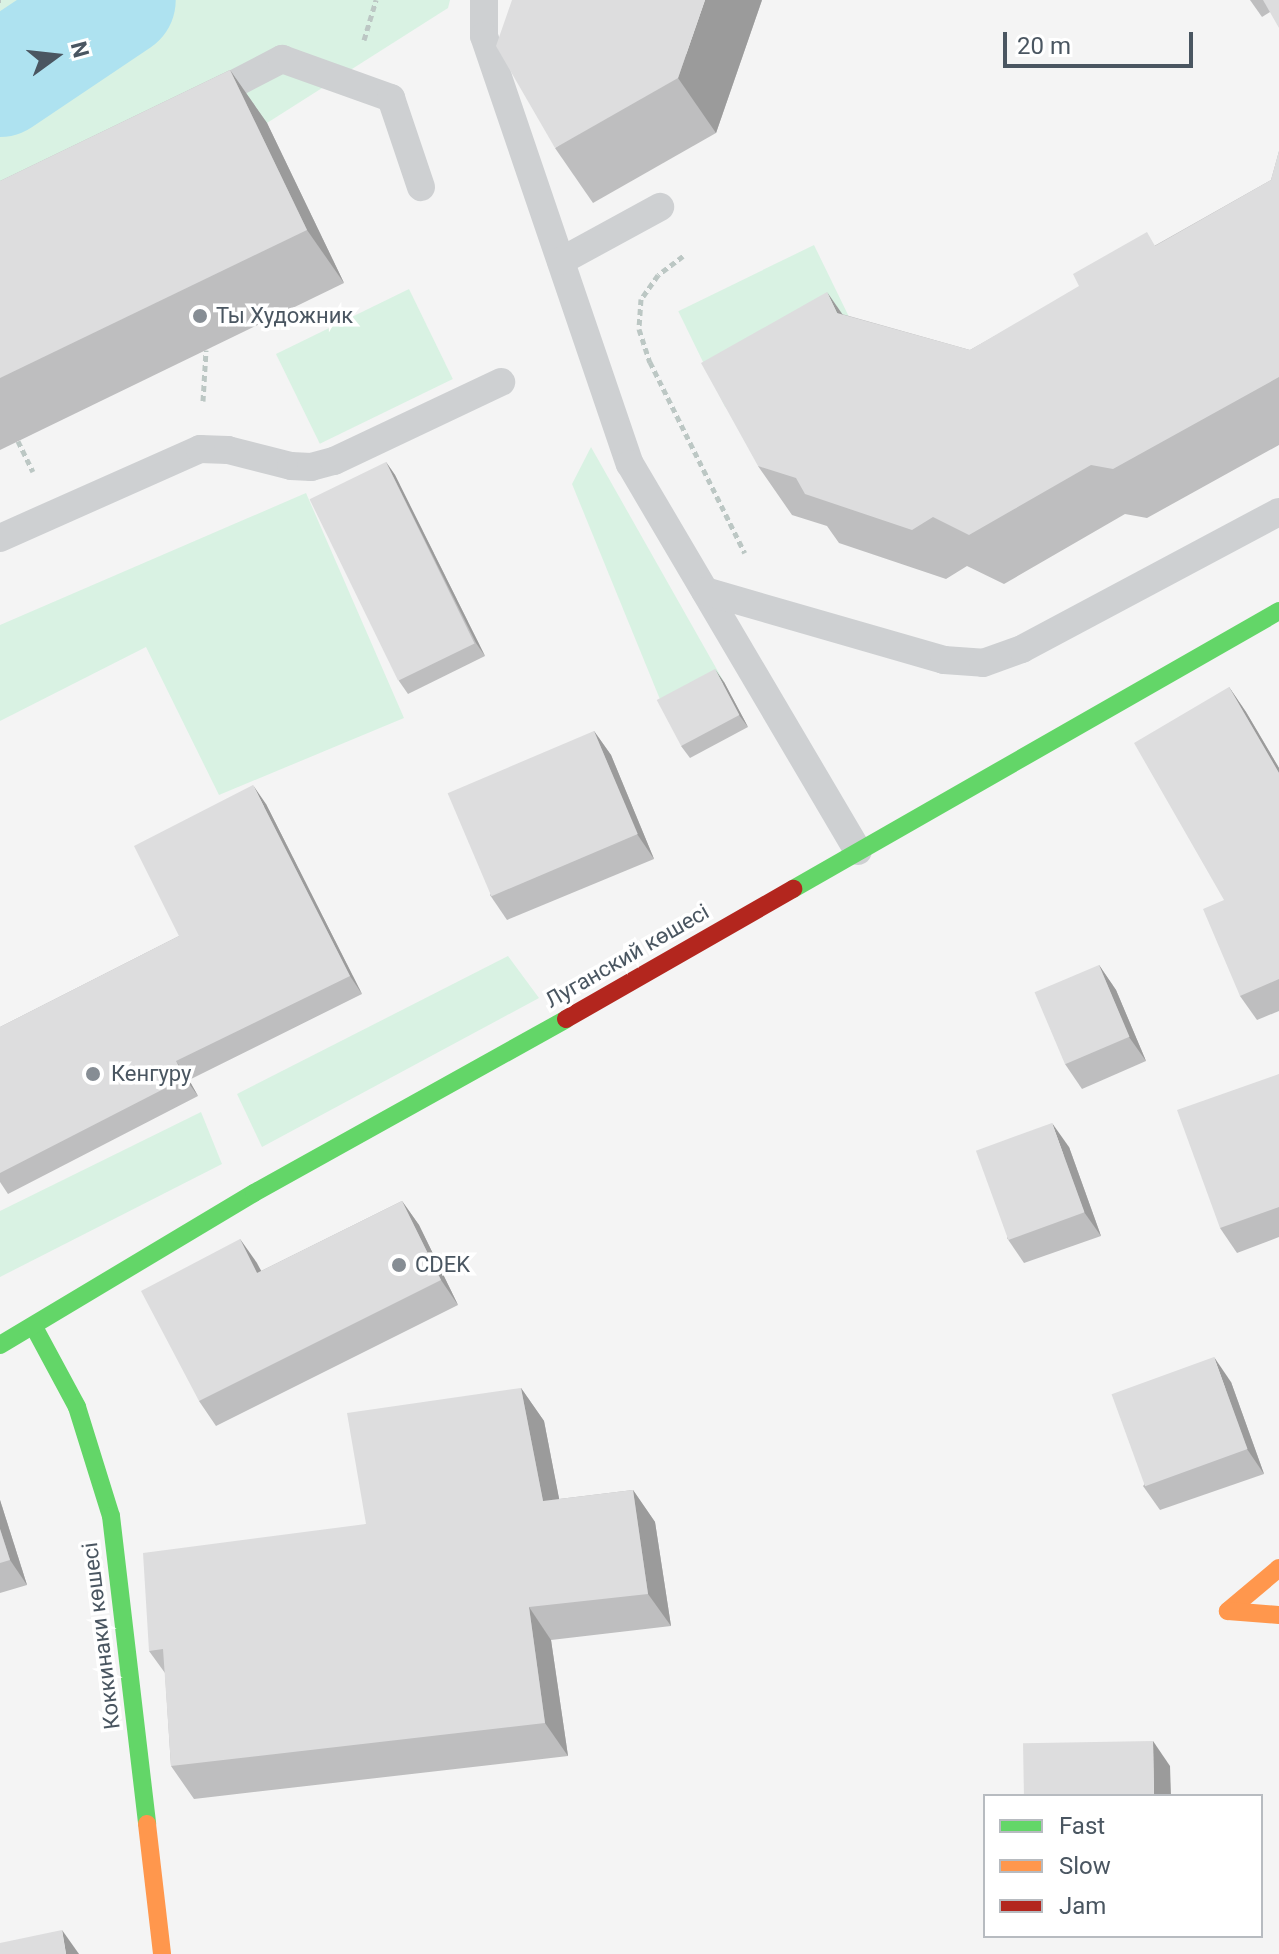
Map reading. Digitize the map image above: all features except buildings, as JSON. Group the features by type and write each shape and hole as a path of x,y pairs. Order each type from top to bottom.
{"street":[{"name":"Луганский көшесі","path":"0,1345 254,1193 1279,611"},
{"name":"Коккинаки көшесі","path":"34,1327 77,1407 111,1516 162,1954"},
{"path":"1279,1568 1228,1611 1279,1615"}],"lane":[{"path":"484,0 484,36 630,464 858,851"},
{"path":"183,111 282,59 391,98 421,187"},
{"path":"561,261 660,207"},
{"path":"0,538 200,449 228,450 291,466 311,467 334,461 501,382"},
{"path":"705,591 944,660 983,663 1022,649 1279,512"}],"green space":[{"path":"0,0 450,0 448,8 267,123 0,252"},
{"path":"814,245 861,341 725,407 678,311"},
{"path":"409,289 453,379 320,444 276,354"},
{"path":"591,447 724,682 666,714 572,484"},
{"path":"306,493 404,718 219,795 146,647 0,721 0,625"},
{"path":"508,956 539,998 262,1147 237,1094"},
{"path":"201,1112 222,1164 0,1277 0,1211"}],"waterway":[{"path":"0,80 119,0"}],"traffic: fast":[{"path":"793,889 1279,611"},
{"path":"0,1345 254,1193 566,1019"},
{"path":"34,1327 77,1407 111,1516 147,1824"}],"traffic: slow":[{"path":"1279,1568 1228,1611 1279,1615"},
{"path":"147,1824 162,1954"}],"traffic: jam":[{"path":"566,1019 793,889"}],"place":[{"name":"Ты Художник","path":"200,316"},
{"name":"Кенгуру","path":"93,1074"},
{"name":"CDEK","path":"399,1265"}]}
